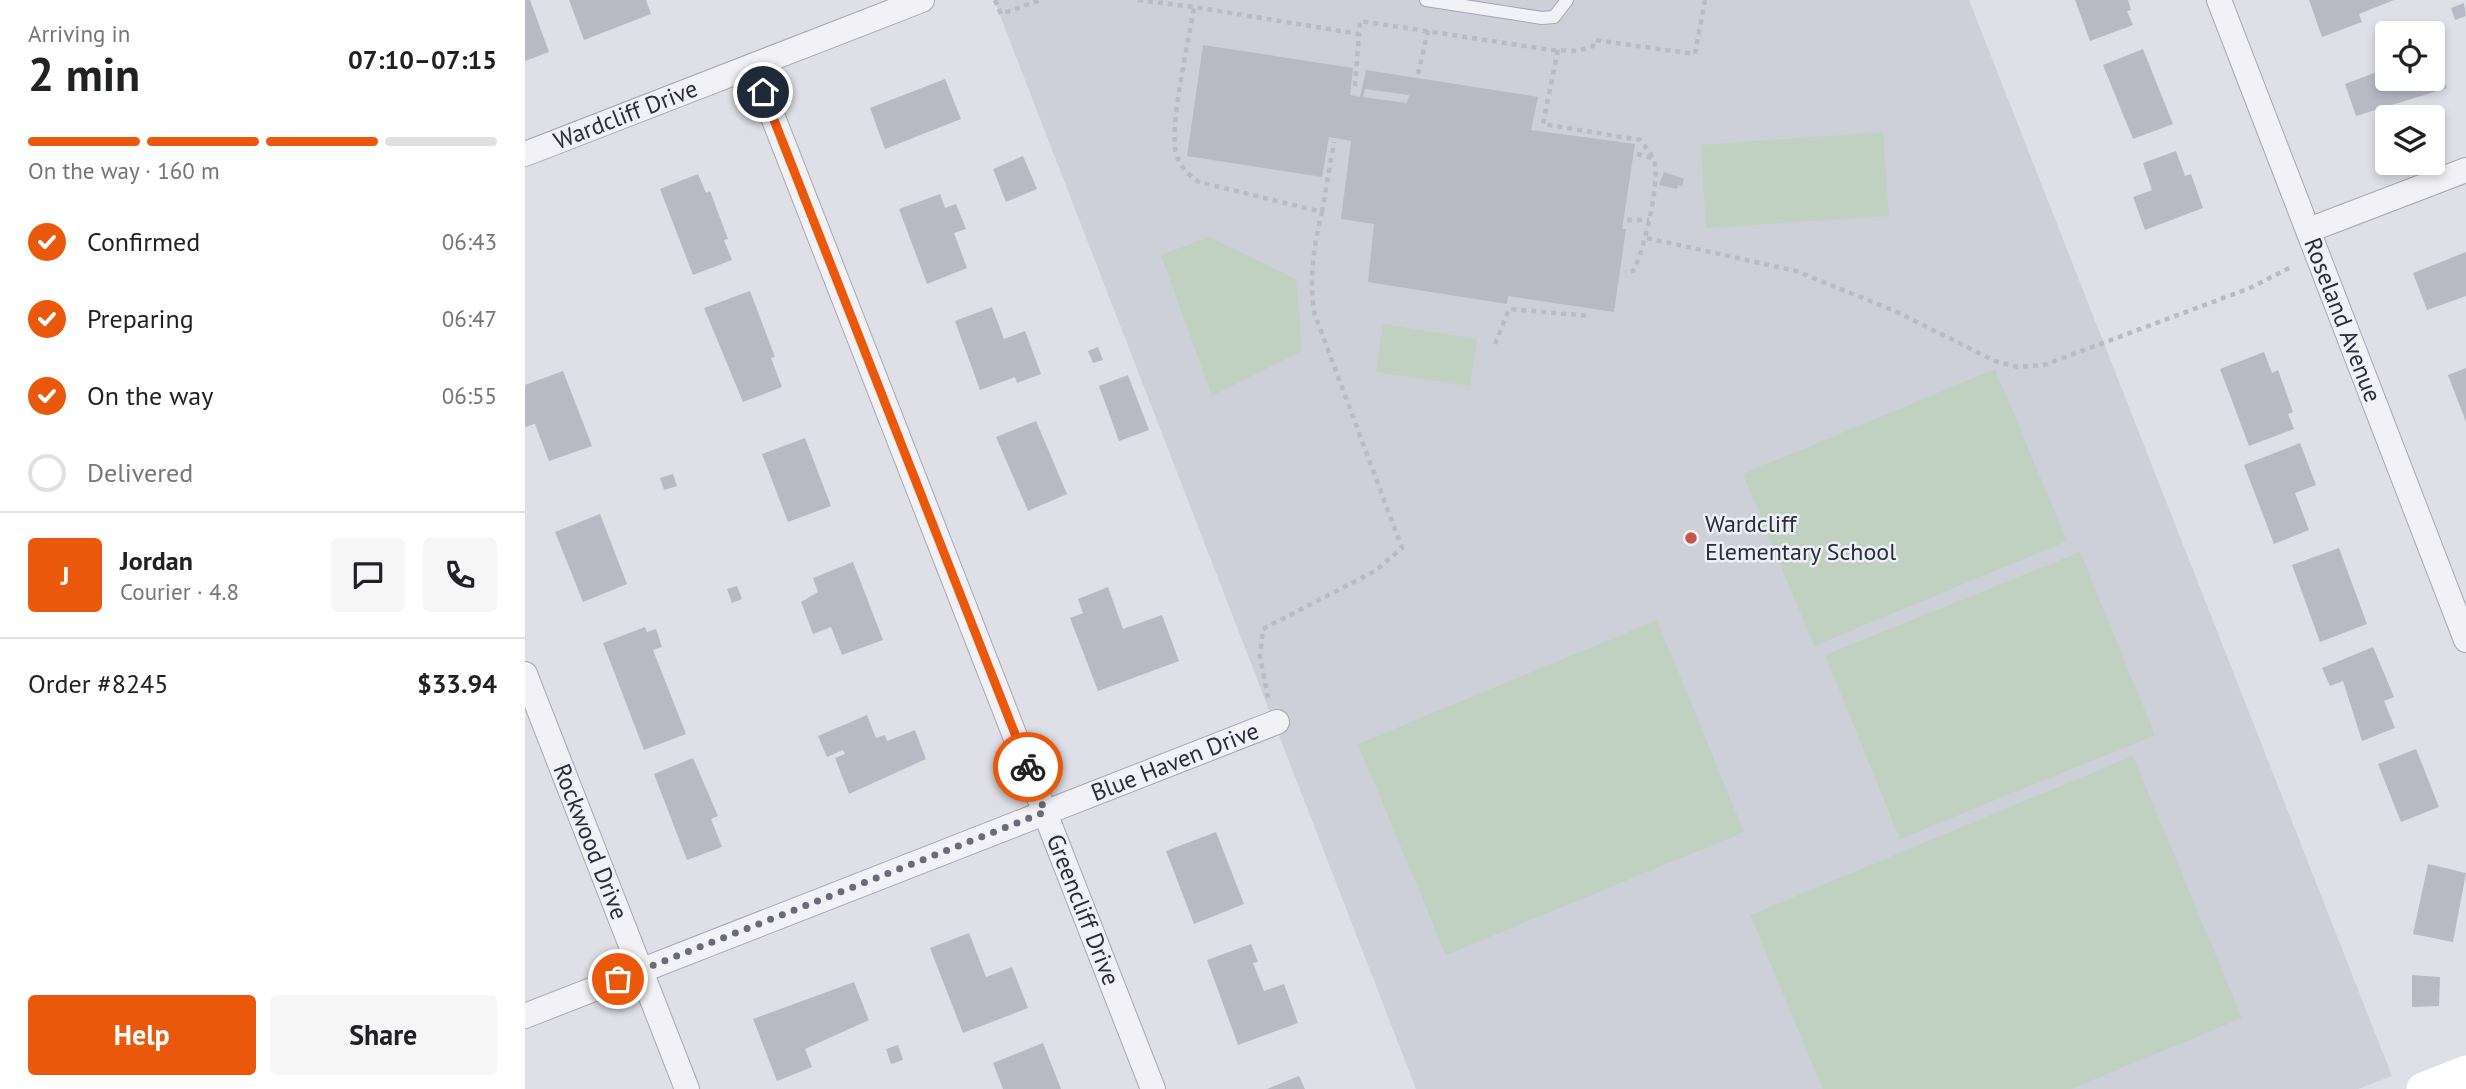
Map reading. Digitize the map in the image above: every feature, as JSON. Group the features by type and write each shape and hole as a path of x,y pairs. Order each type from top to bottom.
{"street":[{"name":"Wardcliff Drive","path":"525,154 922,0"},
{"name":"Roseland Avenue","path":"2219,0 2466,640"},
{"name":"Greencliff Drive","path":"753,66 1153,1089"},
{"path":"2309,230 2466,170"},
{"name":"Rockwood Drive","path":"525,674 687,1089"},
{"name":"Blue Haven Drive","path":"525,1016 1277,722"},
{"path":"2423,1089 2466,1073"}],"lane":[{"path":"1426,0 1542,18 1554,17 1567,0"}],"path":[{"path":"995,0 1001,14 1040,0"},
{"path":"1138,0 1359,34"},
{"path":"1355,86 1360,21 1558,50 1577,51 1593,46 1595,40 1695,54 1705,0"},
{"path":"1194,7 1177,110 1175,153 1187,174 1199,182 1322,212"},
{"path":"1418,74 1428,31"},
{"path":"1558,50 1543,124 1640,140 1653,158 1655,166 1647,238 1633,271 1625,272"},
{"path":"1277,722 1260,656 1263,629 1375,571 1402,548 1315,315 1311,295 1314,248 1334,142"},
{"path":"1637,154 1653,158"},
{"path":"1627,220 1649,220"},
{"path":"1647,238 1796,271 1895,311 1995,360 2018,367 2044,365 2250,288 2293,266 2309,230"},
{"path":"1495,344 1509,309 1590,316"}],"shaded area":[{"name":"Wardcliff Elementary School","path":"994,0 1969,0 2392,1076 2358,1089 1416,1089"}],"green space":[{"path":"1883,132 1889,216 1706,228 1701,145"},
{"path":"1209,237 1296,279 1302,351 1212,396 1161,255"},
{"path":"1383,324 1477,339 1470,386 1376,372"},
{"path":"1995,369 2067,541 1814,646 1743,474"},
{"path":"2080,552 2155,735 1900,839 1825,655"},
{"path":"1657,620 1744,832 1446,955 1358,744"},
{"path":"2133,756 2242,1018 2071,1089 1823,1089 1750,915"}],"building":[{"path":"525,0 530,0 549,52 525,61"},
{"path":"569,0 646,0 651,14 584,40"},
{"path":"2075,0 2128,0 2131,10 2127,11 2133,25 2090,41"},
{"path":"2309,0 2394,0 2359,14 2362,22 2322,37"},
{"path":"2464,3 2466,16 2455,20 2451,8"},
{"path":"1203,45 1353,68 1350,95 1360,97 1366,70 1538,97 1531,130 1635,144 1622,229 1626,229 1614,312 1508,296 1507,304 1368,282 1374,224 1341,219 1351,141 1329,137 1322,177 1187,156","holes":["1365,89 1409,95 1407,103 1363,97"]},
{"path":"2143,49 2173,124 2133,139 2103,65"},
{"path":"2375,73 2375,91 2437,91 2392,105 2375,105 2375,110 2356,116 2345,84"},
{"path":"945,79 961,119 885,149 870,108"},
{"path":"2176,151 2185,176 2191,174 2203,208 2145,230 2133,197 2152,190 2143,163"},
{"path":"1023,156 1037,189 1006,202 993,169"},
{"path":"1664,172 1684,179 1682,186 1678,185 1677,189 1659,185"},
{"path":"698,174 706,193 710,191 728,239 724,240 732,260 693,275 660,189"},
{"path":"940,194 945,208 956,204 966,229 954,233 967,268 927,284 899,209"},
{"path":"2466,252 2466,296 2427,310 2413,273"},
{"path":"750,291 775,357 771,358 782,387 743,402 704,308"},
{"path":"992,307 1004,339 1025,331 1041,374 1017,383 1015,377 980,390 955,321"},
{"path":"1098,347 1103,360 1093,363 1088,351"},
{"path":"2264,352 2272,373 2278,370 2293,412 2288,414 2294,429 2249,446 2220,369"},
{"path":"2466,368 2466,422 2448,375"},
{"path":"563,371 592,446 549,461 535,424 525,427 525,385"},
{"path":"1128,375 1149,430 1119,441 1099,386"},
{"path":"1036,421 1067,494 1028,511 996,437"},
{"path":"805,438 831,506 788,522 762,454"},
{"path":"2300,443 2316,485 2295,493 2309,530 2274,544 2244,465"},
{"path":"673,474 677,486 664,490 660,478"},
{"path":"600,514 627,584 583,602 555,532"},
{"path":"2339,548 2367,624 2320,642 2292,565"},
{"path":"853,562 883,640 842,655 831,627 813,634 801,602 818,592 813,578"},
{"path":"737,586 742,599 732,603 727,589"},
{"path":"1108,587 1123,629 1162,615 1179,661 1098,691 1070,618 1083,613 1078,599"},
{"path":"645,627 647,632 656,629 662,647 653,650 686,734 644,750 603,643"},
{"path":"2373,647 2394,697 2384,701 2395,728 2362,741 2343,681 2330,686 2322,668"},
{"path":"867,715 876,738 885,735 887,741 915,730 926,759 849,794 835,758 845,754 843,750 827,757 818,736"},
{"path":"2416,749 2439,807 2401,822 2378,764"},
{"path":"693,758 718,816 711,819 722,847 687,860 654,774"},
{"path":"1216,832 1244,904 1194,924 1166,851"},
{"path":"2428,864 2466,873 2453,942 2413,934"},
{"path":"969,933 986,977 1012,967 1028,1008 963,1033 930,948"},
{"path":"1251,944 1258,962 1253,963 1264,991 1284,984 1298,1023 1238,1045 1207,960"},
{"path":"2412,975 2440,977 2439,1006 2412,1007"},
{"path":"854,982 869,1020 805,1049 812,1067 777,1081 753,1019"},
{"path":"1043,1043 1061,1089 1003,1089 993,1063"},
{"path":"898,1045 903,1060 891,1064 886,1049"},
{"path":"1299,1076 1305,1089 1267,1089"}],"way so far":[{"path":"618,979 1045,812 1028,767"}],"place":[{"name":"Wardcliff Elementary School","path":"1691,538"}],"route":[{"path":"763,92 1028,767"}]}
